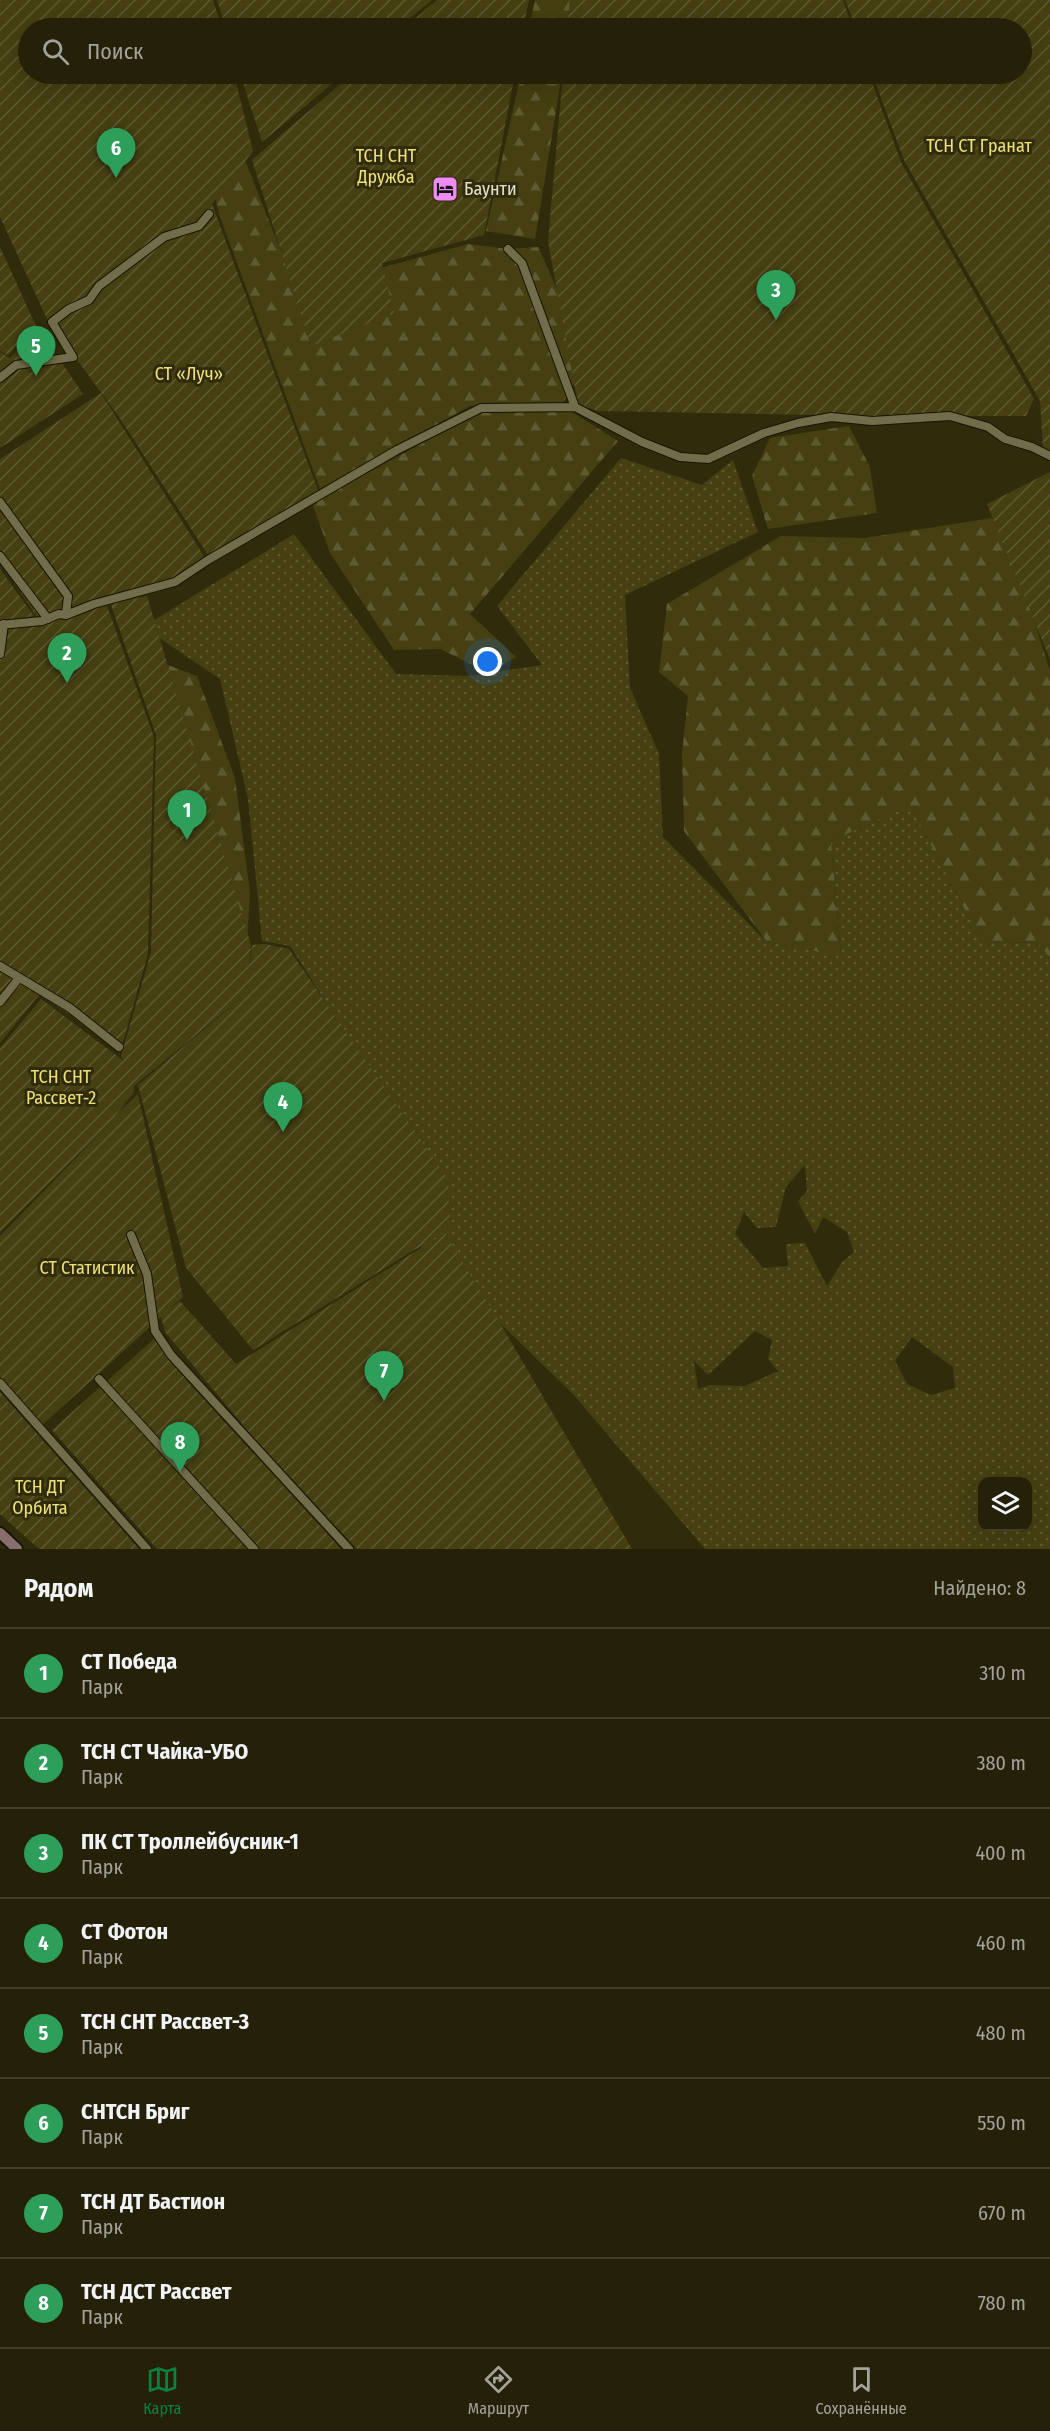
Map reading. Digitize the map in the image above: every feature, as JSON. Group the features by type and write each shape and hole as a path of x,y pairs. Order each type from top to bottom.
{"main road":[{"path":"0,1533 17,1549"}],"street":[{"path":"0,378 16,365 73,357 52,322 69,309 89,300 99,286 164,237 199,226 209,214"},
{"path":"508,249 522,263 575,407"},
{"path":"0,654 2,625 48,619 59,614 66,615 94,604 175,582 207,560 397,450 481,408 575,407 642,442 680,457 708,459 764,432 831,417 872,421 950,416 988,427 1005,440 1032,447 1050,456"},
{"path":"0,502 68,596 66,615"},
{"path":"0,556 48,619"},
{"path":"0,966 70,1008 119,1047"},
{"path":"0,1002 19,978"},
{"path":"131,1235 147,1274 155,1331 171,1354 349,1549"},
{"path":"99,1379 254,1549"},
{"path":"0,1383 147,1549"}],"green space":[{"name":"СТ «Луч»","path":"0,0 213,0 219,18 18,18 18,84 236,84 253,151 212,204 319,493 208,555 119,417 47,319 0,217"},
{"path":"217,0 432,0 410,18 223,18"},
{"path":"437,0 529,0 525,18 416,18"},
{"path":"535,0 574,0 571,18 531,18"},
{"path":"570,0 843,0 849,18 568,18"},
{"name":"ТСН СТ Гранат","path":"845,0 1050,0 1050,453 1043,450 1040,401 904,160 876,84 1032,84 1032,18 852,18"},
{"path":"187,84 197,84 224,107 286,264 377,269 468,244 508,249 538,247 581,342 580,373 562,404 470,406 320,489 219,214"},
{"path":"243,84 332,84 262,142"},
{"name":"ТСН СНТ Дружба","path":"340,84 513,84 484,235 382,263 394,313 311,346 252,160"},
{"path":"519,84 560,84 535,239 486,231"},
{"path":"562,84 873,84 901,162 1034,399 1026,416 598,411 578,405 548,241"},
{"path":"0,247 36,326 8,355 0,351"},
{"path":"38,327 83,394 0,448 0,352 10,358"},
{"path":"101,393 209,564 175,587 129,600 147,596 251,945 249,971 252,945 265,944 289,949 448,1179 450,1228 253,1350 186,1268 138,1085 246,994 134,1086 134,1092 115,1116 138,1094 183,1297 168,1310 180,1301 236,1364 445,1233 632,1549 357,1549 254,1438 165,1332 161,1317 41,1426 0,1377 0,1236 108,1125 0,1232 0,1048 41,999 124,1061 121,1056 151,952 156,735 111,605 107,606 154,737 148,954 120,1053 39,995 0,1043 0,971 6,974 0,970 0,630 42,625 0,561 0,459"},
{"path":"570,411 618,441 470,614 516,657 489,673 440,649 394,650 330,553 312,503 478,413"},
{"path":"849,426 870,467 877,513 768,529 752,476 770,438"},
{"path":"621,458 702,485 733,460 758,532 625,595 630,688 659,754 663,837 767,942 841,955 831,841 910,804 982,942 1039,943 1050,959 1050,1549 705,1549 573,1394 353,1181 349,1038 290,946 262,941 248,799 220,679 143,627 294,534 396,674 469,676 542,665 497,606","holes":["805,1165 807,1191 798,1201 815,1234 823,1217 847,1232 854,1252 842,1262 827,1286 805,1243 786,1244 788,1266 763,1268 735,1234 744,1212 757,1228 776,1227 786,1187","755,1331 772,1340 768,1359 778,1371 745,1386 709,1385 698,1389 694,1361 708,1375","912,1337 953,1367 955,1388 931,1395 907,1384 895,1361"]},
{"path":"1050,472 1050,660 987,504"},
{"path":"992,518 1016,562 1050,671 1050,959 1039,943 982,942 910,805 831,841 841,956 767,942 684,831 682,754 688,696 659,672 667,604 781,536 865,538"},
{"path":"0,569 34,616 0,622"},
{"path":"136,653 197,676 235,778 250,893 244,992 194,813"},
{"path":"154,1339 188,1382 341,1549 157,1549 52,1430"},
{"name":"ТСН ДТ Орбита","path":"0,1392 139,1549 39,1549 0,1514"}],"place":[{"name":"СНТСН Бриг","path":"116,178"},
{"name":"Баунти","path":"445,189"},
{"name":"ПК СТ Троллейбусник-1","path":"776,320"},
{"name":"ТСН СНТ Рассвет-3","path":"36,376"},
{"name":"ТСН СТ Чайка-УБО","path":"67,683"},
{"name":"СТ Победа","path":"187,840"},
{"name":"СТ Фотон","path":"283,1132"},
{"name":"ТСН ДТ Бастион","path":"384,1401"},
{"name":"ТСН ДСТ Рассвет","path":"180,1472"}],"park label":[{"name":"ТСН СНТ Рассвет-2","path":"61,1087"},
{"name":"СТ Статистик","path":"87,1268"}]}
